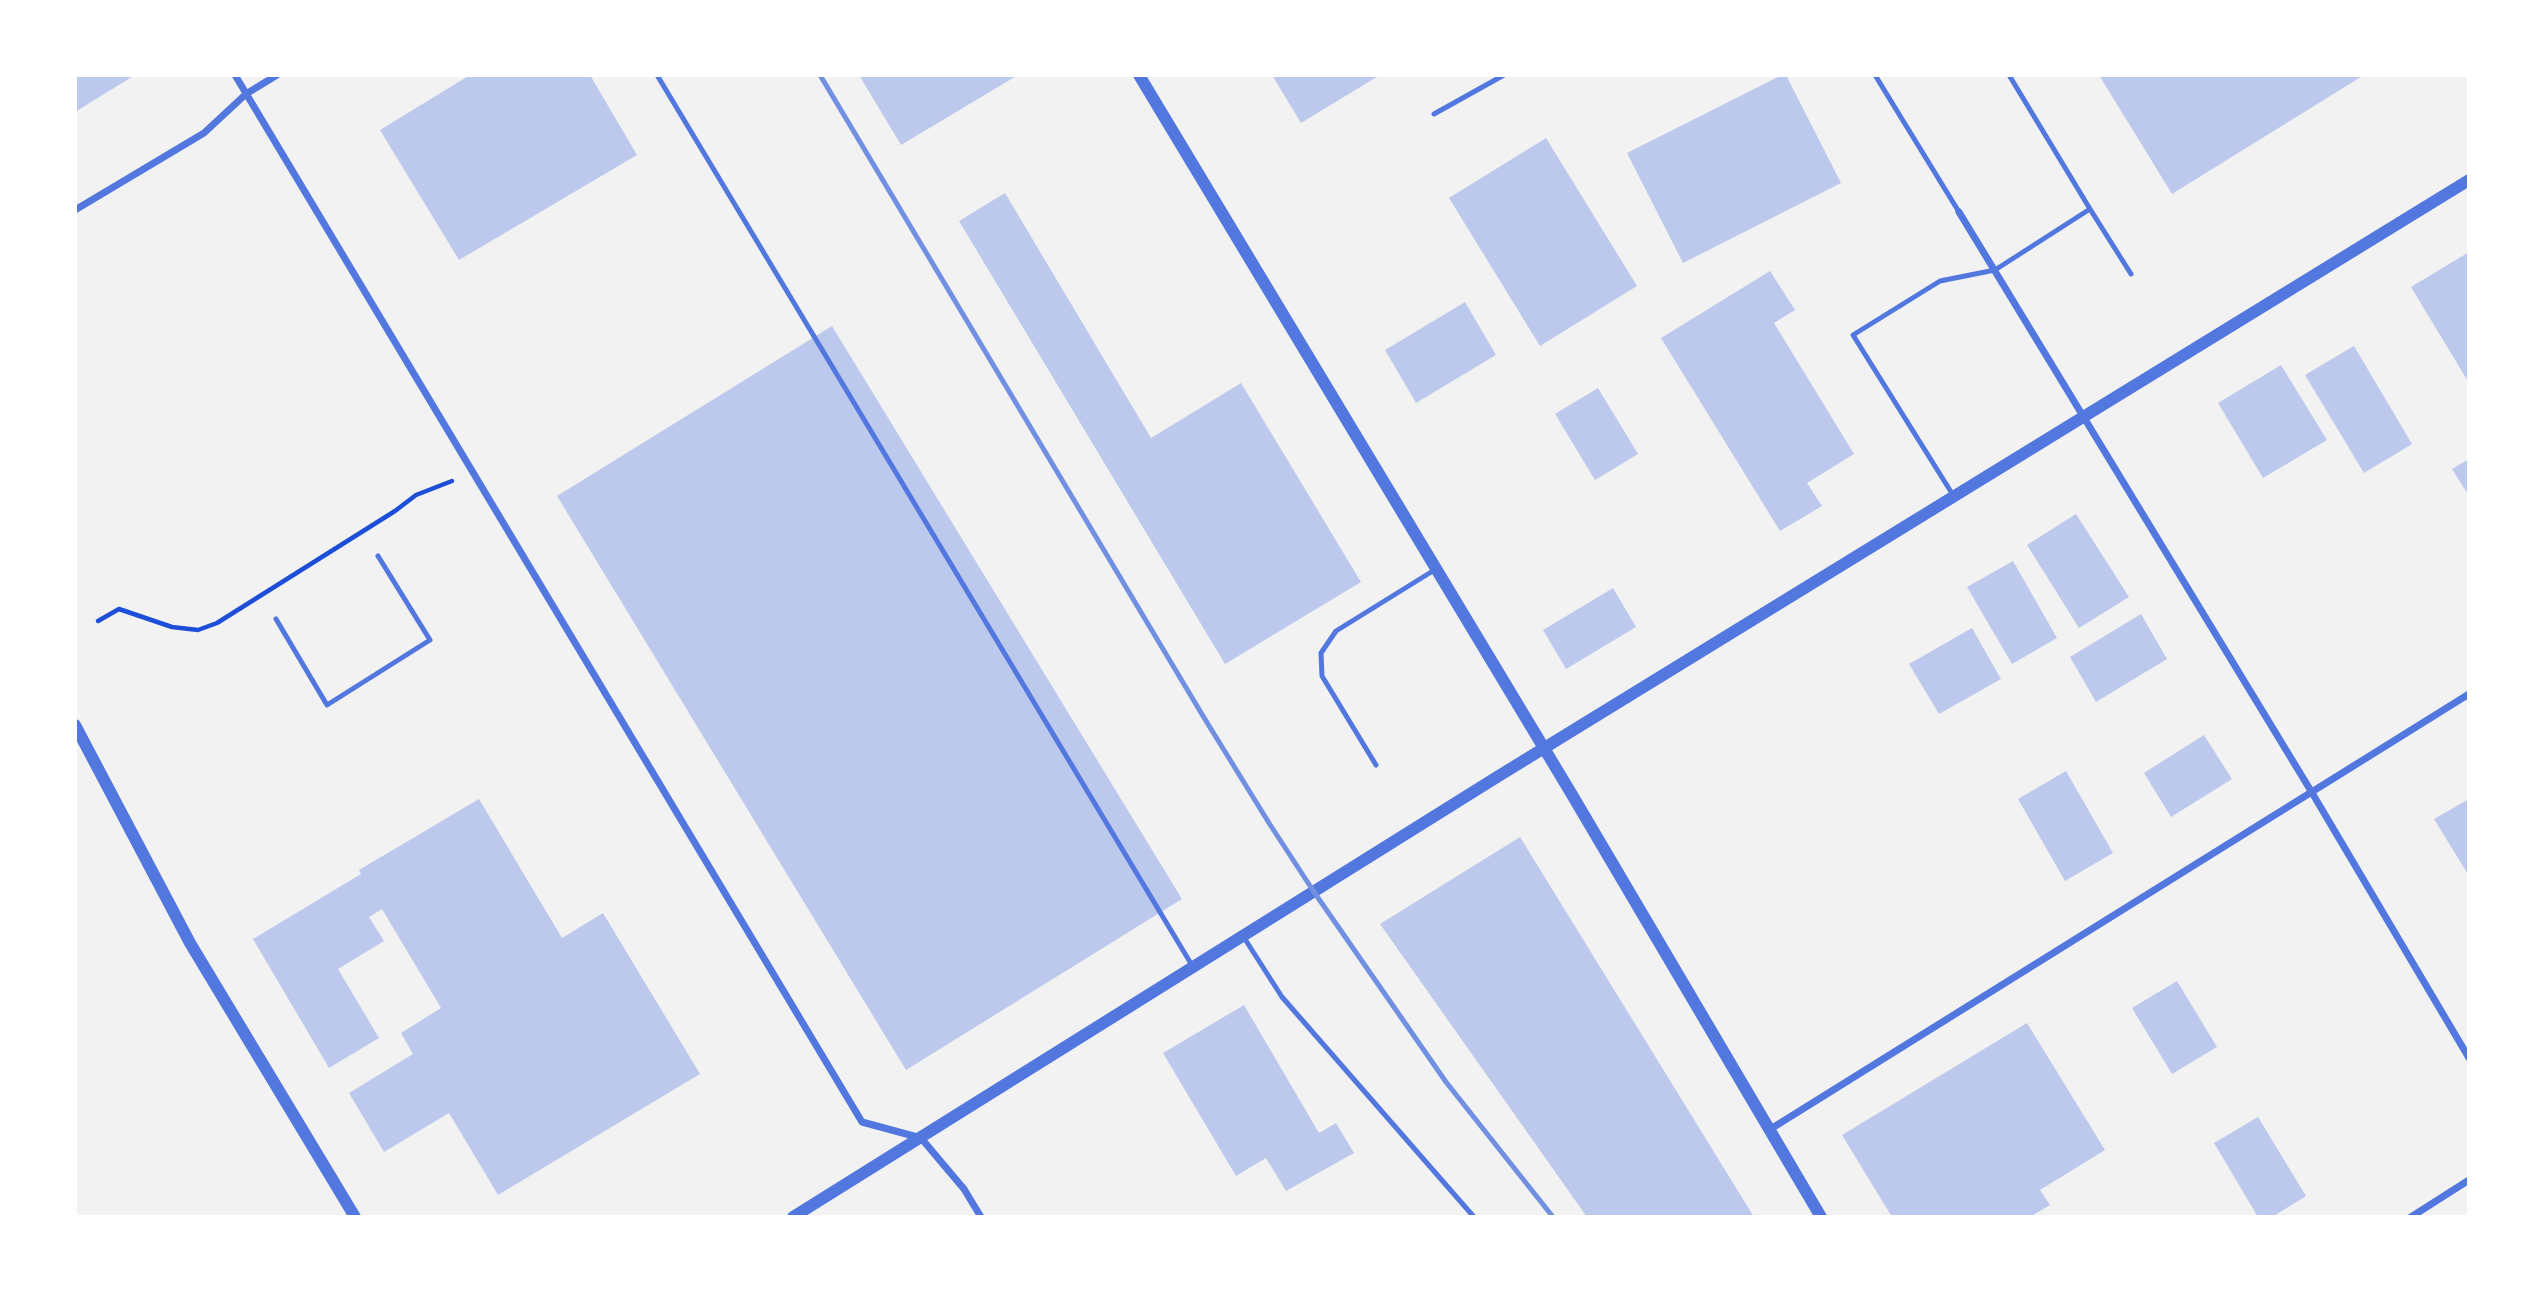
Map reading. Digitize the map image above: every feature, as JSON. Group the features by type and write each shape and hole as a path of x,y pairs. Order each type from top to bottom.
{"street":[{"path":"234,75 862,1122 921,1138 964,1189 981,1217"},
{"path":"75,209 204,133 246,94 277,75"},
{"path":"1139,75 1544,748 1821,1217"},
{"path":"795,1216 1544,748 2469,180"},
{"path":"1959,212 2085,416 2469,1058"},
{"path":"1769,1130 2469,694"},
{"path":"75,725 190,943 355,1217"},
{"path":"2411,1217 2469,1180"}],"lane":[{"path":"657,75 1194,967"},
{"path":"1434,114 1504,75"},
{"path":"1875,75 1959,212"},
{"path":"2009,75 2131,274"},
{"path":"1954,496 1853,335 1940,281 1996,270 2090,209"},
{"path":"276,619 327,705 430,640 378,556"},
{"path":"1376,765 1322,677 1321,653 1336,631 1436,569"},
{"path":"1243,936 1282,997 1474,1217"}],"path":[{"path":"98,621 119,609 172,627 198,630 218,622 383,519 416,495 474,474"}],"building":[{"path":"75,75 135,75 75,112"},
{"path":"470,75 590,75 637,155 459,260 380,130"},
{"path":"859,75 1018,75 901,145"},
{"path":"1272,75 1380,75 1301,123"},
{"path":"1786,75 1841,183 1683,263 1627,153"},
{"path":"2099,75 2364,75 2172,194"},
{"path":"1546,138 1637,286 1540,346 1449,198"},
{"path":"1005,193 1151,438 1241,383 1361,582 1225,664 959,221"},
{"path":"2469,252 2469,383 2411,287"},
{"path":"1770,271 1795,310 1774,323 1854,454 1807,483 1822,506 1780,531 1661,338"},
{"path":"1465,302 1496,355 1416,403 1385,350"},
{"path":"832,326 1182,899 906,1070 557,496"},
{"path":"2354,346 2412,444 2364,473 2305,375"},
{"path":"2281,365 2327,440 2263,478 2218,403"},
{"path":"1598,388 1638,454 1595,480 1555,414"},
{"path":"2469,459 2469,496 2452,469"},
{"path":"2076,514 2129,597 2079,628 2027,545"},
{"path":"2013,561 2057,638 2012,664 1967,587"},
{"path":"1613,588 1636,627 1566,669 1543,630"},
{"path":"2141,614 2167,659 2096,702 2070,657"},
{"path":"1972,628 2001,679 1939,714 1909,664"},
{"path":"2204,735 2232,779 2171,817 2144,773"},
{"path":"2066,771 2113,853 2065,881 2018,799"},
{"path":"479,799 562,938 603,913 700,1074 498,1195 449,1113 384,1152 349,1093 413,1054 401,1033 441,1008 382,909 369,917 384,941 338,969 379,1038 329,1068 253,939 361,874 359,870"},
{"path":"2469,799 2469,876 2434,819"},
{"path":"1520,837 1754,1217 1587,1217 1380,924"},
{"path":"2177,981 2217,1047 2172,1074 2132,1008"},
{"path":"1244,1005 1319,1133 1336,1123 1354,1153 1286,1191 1266,1158 1236,1176 1163,1053"},
{"path":"2027,1023 2105,1150 2040,1190 2050,1205 2030,1217 1892,1217 1842,1135"},
{"path":"2258,1117 2306,1196 2272,1217 2258,1217 2214,1143"}],"railway":[{"path":"820,75 1269,823 1446,1082 1553,1217"}]}
